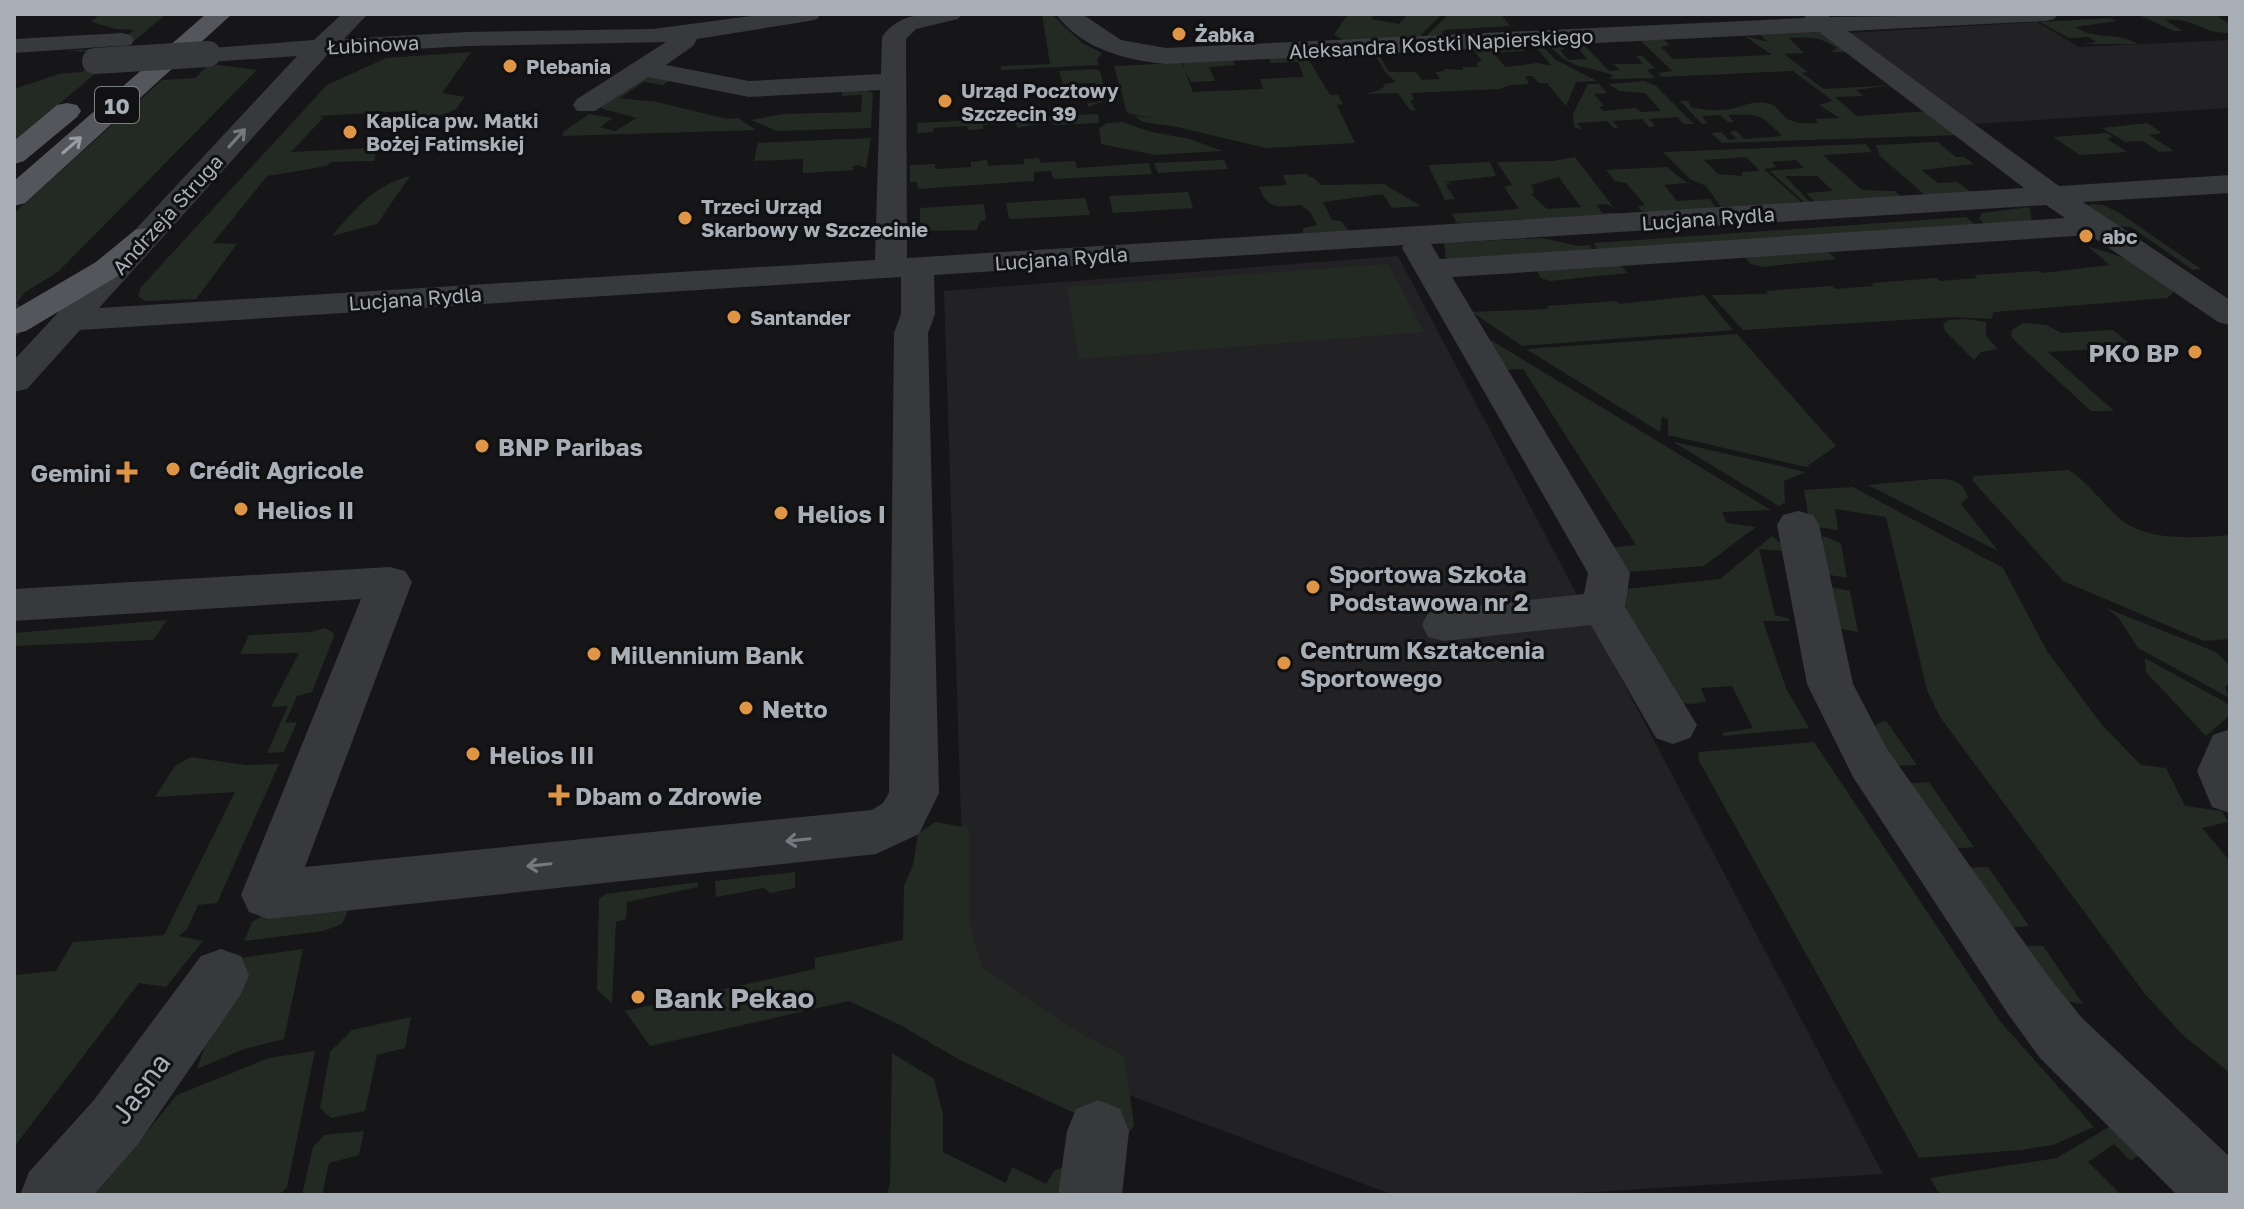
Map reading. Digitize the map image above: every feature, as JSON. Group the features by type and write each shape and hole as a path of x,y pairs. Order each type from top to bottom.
{"main road":[{"name":"10","path":"14,197 225,24"},
{"name":"10","path":"14,155 160,33"},
{"path":"14,324 116,264 146,237"}],"street":[{"name":"Łubinowa","path":"16,54 64,28 122,40 225,24 625,29 732,25 809,14"},
{"path":"14,605 390,582 268,895 876,832 897,824 907,814 914,793 911,333 918,314 904,268 893,81 894,37 897,31 922,20 950,14"},
{"name":"Aleksandra Kostki Napierskiego","path":"1068,14 1103,42 1140,54 1179,56 1818,19 2046,14"},
{"path":"1818,19 2052,195 2230,315"},
{"path":"1318,49 1336,23"},
{"name":"Łubinowa","path":"16,54 95,61 208,54 333,27 467,39 681,41 732,25"},
{"name":"Andrzeja Struga","path":"14,381 333,27"},
{"path":"586,105 644,69 681,41"},
{"path":"644,69 749,89 893,81"},
{"name":"Lucjana Rydla","path":"70,320 2230,184"},
{"path":"2192,187 2230,211"},
{"path":"1430,269 2096,225"},
{"path":"1411,236 1609,573 1603,608 1673,725"},
{"path":"1798,525 1830,684 1870,763 2028,995 2061,1038 2223,1195"},
{"path":"1444,625 1603,608"},
{"path":"2230,749 2222,771 2230,792"},
{"name":"Jasna","path":"52,1195 116,1122 221,975"},
{"path":"1090,1195 1098,1131"}],"shaded area":[{"path":"100,14 166,14 14,142 14,89 59,74 82,72 105,52 64,51 112,48 134,30 91,22"},
{"path":"1042,14 1051,14 1082,43 1102,53 1097,60 1099,65 1001,70 1001,66 1050,64"},
{"path":"1348,14 1374,14 1371,19 1399,24 1408,14 1442,14 1419,37 1347,42 1334,35"},
{"path":"1449,14 1501,14 1510,26 1444,30 1441,35 1426,36"},
{"path":"2230,14 2218,17 2230,24 2230,33 2212,31 2185,21 2165,20 2183,31 2174,31 2141,16"},
{"path":"2110,18 2117,21 2075,27 2091,34 2122,38 2138,44 2083,44 2096,42 2089,37 2069,38 2040,22"},
{"path":"2037,22 2079,47 2230,40 2230,108 1972,124 1847,33"},
{"path":"1821,32 1850,52 1831,52 1837,48 1819,39 1789,38 1804,53 1784,54 1808,72 1802,73 1824,89 1892,85 1856,90 1863,96 1835,97 1857,116 1929,111 1960,135 1722,143 1711,133 1721,132 1729,140 1737,139 1730,132 1736,131 1744,139 1782,136 1765,120 1754,115 1728,115 1734,122 1728,122 1720,115 1702,116 1707,123 1702,124 1680,101 1688,101 1691,107 1713,110 1763,102 1773,105 1795,122 1818,123 1815,119 1840,118 1819,105 1833,101 1793,71 1662,77 1658,73 1672,71 1640,40 1664,40 1670,45 1661,47 1673,59 1772,55 1745,36 1768,42 1760,35"},
{"path":"1582,43 1609,71 1620,70 1614,64 1643,64 1636,56 1642,56 1655,68 1647,70 1655,78 1610,79 1613,75 1572,63 1557,53 1549,45 1560,44 1564,49 1560,50 1568,60 1587,59 1578,48 1567,44"},
{"path":"1541,45 1556,60 1597,81 1576,82 1566,106 1547,83 1539,83 1533,76 1525,76 1529,84 1500,89 1411,93 1414,100 1410,101 1416,111 1410,110 1398,93 1367,94 1396,82 1374,54 1378,54 1389,72 1416,72 1422,80 1440,79 1435,72 1444,69 1478,67 1477,62 1482,61 1473,49 1522,46 1525,51 1494,53 1505,67 1537,63 1552,66 1535,46"},
{"path":"471,52 442,93 465,97 450,112 414,124 400,122 402,115 408,113 406,111 320,116 323,118 291,152 372,148 376,150 374,161 330,162 327,166 267,176 213,243 237,244 196,299 145,301 138,296 141,287 327,85 386,58"},
{"path":"1307,57 1330,95 1338,95 1343,104 1337,105 1355,143 1266,148 1143,122 1134,116 1152,118 1127,113 1114,66 1181,63 1184,68 1183,63 1233,60 1235,65 1209,67 1215,81 1191,82 1184,69 1193,92 1263,89 1260,79 1304,77 1298,62 1270,63 1269,58"},
{"path":"210,64 257,70 58,272 25,292 17,303 32,320 14,339 14,213 162,80 195,78"},
{"path":"1059,71 1100,71 1107,100 1088,107 1087,103 1099,102 1095,83 1063,84"},
{"path":"646,76 669,81 663,85 644,82 620,98 657,102 727,119 738,118 756,130 563,136 563,132 589,114 613,118 600,127 615,131 637,118 603,109 600,105"},
{"path":"1644,81 1656,86 1694,124 1684,124 1677,117 1649,119 1655,126 1649,127 1642,119 1613,121 1618,128 1607,121 1577,123 1583,130 1574,127 1573,114 1588,84 1599,84 1607,93 1594,94 1604,106 1599,107 1603,111 1635,108 1642,112 1661,111 1645,93 1619,91 1609,84"},
{"path":"865,90 873,93 871,128 777,131 751,120 784,114 861,112 862,95 842,96 842,91"},
{"path":"1098,114 1099,123 1053,125 1052,121 1017,128 1016,123 983,125 983,129 968,130 967,126 934,128 933,132 917,133 917,123"},
{"path":"1122,122 1151,132 1190,139 1222,151 1155,155 1101,144 1099,128 1107,123"},
{"path":"2147,123 2162,133 2149,135 2174,151 2159,152 2143,141 2125,142 2102,128"},
{"path":"2107,133 2113,137 2107,139 2127,152 2080,155 2053,137"},
{"path":"871,138 866,168 858,165 852,167 854,170 803,173 803,159 754,161 758,143"},
{"path":"1938,142 1956,157 1964,157 1974,164 1921,170 1938,183 1957,182 1971,192 1925,195 1879,155 1876,145"},
{"path":"1866,144 1872,152 1823,155 1862,190 1895,191 1901,197 1814,201 1806,193 1833,191 1817,176 1785,176 1810,202 1804,202 1770,171 1804,168 1796,160 1772,162 1776,167 1764,169 1801,202 1721,207 1706,186 1690,179 1663,152","holes":["1746,157 1760,171 1742,172 1742,176 1718,174 1704,160"]},
{"path":"1575,157 1614,208 1607,204 1597,205 1602,213 1632,213 1457,223 1452,214 1519,209 1504,187 1512,185 1497,162 1553,161","holes":["1559,177 1581,207 1547,209 1531,194 1535,193 1531,185"]},
{"path":"1039,158 1040,163 1075,161 1077,168 1149,163 1152,174 1053,179 1051,171 1034,172 1034,181 918,189 917,182 910,182 910,165 935,164 935,169 971,167 971,162 987,160 988,166 1024,164 1024,159"},
{"path":"1224,160 1228,169 1158,173 1154,163"},
{"path":"1490,162 1496,176 1443,182 1452,183 1446,185 1455,199 1445,200 1428,165"},
{"path":"1667,167 1687,183 1664,185 1677,201 1710,199 1716,208 1643,212 1638,207 1645,205 1626,183 1615,181 1606,170"},
{"path":"1308,174 1321,185 1384,184 1421,206 1392,208 1383,194 1323,202 1332,220 1341,221 1349,231 1303,233 1303,228 1317,225 1310,212 1301,205 1274,205 1266,200 1259,187 1287,185 1283,175"},
{"path":"410,176 377,224 332,236 376,192"},
{"path":"1188,192 1193,208 1113,213 1109,196"},
{"path":"1085,198 1090,215 1009,219 1006,203"},
{"path":"984,204 986,220 980,221 977,230 920,231 920,208"},
{"path":"2090,204 2103,205 2118,212 2201,269 2193,270 2131,227 2109,226 2088,207"},
{"path":"2030,207 2032,225 1989,227 1979,219 1982,213"},
{"path":"1966,217 1979,228 1599,253 1594,243"},
{"path":"1542,238 1578,246 1590,245 1591,250 1446,259 1444,243"},
{"path":"2087,246 2131,260 2173,288 2173,293 2167,298 1994,312 1991,319 1951,317 1743,330 1711,295 1767,294 1766,291 1832,286 1835,289 1873,286 1872,283 1936,278 1940,281 1977,278 1975,275 2043,273 2110,265"},
{"path":"1823,247 1836,259 1762,267 1751,264 1741,253"},
{"name":"Centrum Kształcenia Sportowego","path":"1398,256 1883,1174 1545,1195 1393,1195 968,1034 944,291"},
{"path":"1618,261 1627,273 1550,281 1541,278 1533,266"},
{"path":"1388,264 1424,332 1079,359 1067,287"},
{"path":"1704,295 1733,330 1522,346 1472,312 1548,309 1547,306 1616,301 1619,304"},
{"path":"1949,320 1986,322 1986,336 1998,349 1981,352 1974,360 1945,331 1943,324"},
{"path":"2023,323 2047,325 2061,333 2113,330 2134,347 2048,352 2114,411 2091,411 2017,343 2011,336 2012,330"},
{"path":"1479,333 1771,510 1722,512 1727,523 1756,527 1704,566 1629,572 1610,548 1636,545 1523,369 1503,370"},
{"path":"1737,334 1836,446 1806,467 1668,435 1668,419 1662,417 1660,432 1526,349"},
{"path":"1675,443 1806,472 1784,481 1785,502 1779,506"},
{"path":"2069,470 2130,526 2172,537 2230,535 2230,639 2204,641 2063,581 1972,480 1974,476"},
{"path":"1933,479 1959,483 1968,497 1961,504 1998,551 1868,485"},
{"path":"1853,487 2003,568 2047,651 2102,725 2141,765 2166,768 2185,806 2222,811 2228,822 2202,828 2230,861 2230,1073 2184,1036 2145,994 1940,717 1927,690 1886,517 1835,509 1838,530 1810,526 1804,490"},
{"path":"1772,536 1785,547 1784,551 1759,549 1775,615 1790,621 1763,621 1786,688 1809,728 1724,736 1722,733 1753,728 1732,686 1701,688 1706,701 1683,703 1626,614 1625,589 1720,579"},
{"path":"1823,536 1841,543 1847,578 1819,573"},
{"path":"1821,585 1850,591 1858,632 1827,626"},
{"path":"2106,608 2216,652 2230,665 2230,685 2225,686 2228,697 2138,648 2118,617"},
{"path":"167,620 153,640 14,646 14,633"},
{"path":"325,628 334,636 312,692 297,696 285,723 297,722 284,752 267,753 288,706 271,707 299,653 240,654 249,635 311,632"},
{"path":"2145,658 2230,705 2230,715 2206,736 2146,672"},
{"path":"1887,722 1917,765 1880,766 1869,729"},
{"path":"1814,742 1999,1020 2094,1127 2053,1145 1919,1158 1698,759 1699,752"},
{"path":"191,757 245,765 279,764 217,903 198,905 187,929 179,936 203,941 166,987 139,983 14,1147 14,975 56,971 73,942 164,935 235,792 155,797 175,766"},
{"path":"1929,782 1974,847 1937,850 1893,785"},
{"path":"935,822 969,828 969,923 982,968 1074,1030 1124,1056 1134,1125 1126,1137 960,1060 900,1025 849,1001 650,1046 625,1011 815,969 815,958 903,940 904,886 913,865 918,834"},
{"path":"1988,867 2029,926 1993,929 1949,868"},
{"path":"795,872 795,888 770,893 764,888 716,897 715,881"},
{"path":"698,882 698,887 627,902 626,919 616,922 612,1003 597,990 599,899 606,894"},
{"path":"350,906 342,924 323,931 244,941 252,922 267,913"},
{"path":"2005,945 2043,946 2083,1004 2043,997"},
{"path":"303,949 284,1039 244,1049 197,1069 217,1012 241,958"},
{"path":"411,1017 405,1048 377,1055 365,1111 331,1118 320,1108 330,1052 352,1030"},
{"path":"315,1051 287,1187 279,1195 95,1195 177,1095 269,1058"},
{"path":"892,1053 934,1079 943,1115 943,1152 1006,1183 1012,1167 1046,1184 1054,1171 1065,1166 1064,1195 886,1195 890,1184"},
{"path":"2114,1124 2141,1154 2131,1161 2114,1144 2088,1162 2121,1195 1940,1195 1930,1178 2057,1158"},
{"path":"364,1131 359,1155 329,1163 322,1195 302,1195 313,1147 324,1135"}],"place":[{"name":"Żabka","path":"1179,34"},
{"name":"Plebania","path":"510,66"},
{"name":"Urząd Pocztowy Szczecin 39","path":"945,101"},
{"name":"Kaplica pw. Matki Bożej Fatimskiej","path":"350,132"},
{"name":"Trzeci Urząd Skarbowy w Szczecinie","path":"685,218"},
{"name":"abc","path":"2086,236"},
{"name":"Santander","path":"734,317"},
{"name":"PKO BP","path":"2195,352"},
{"name":"BNP Paribas","path":"482,446"},
{"name":"Crédit Agricole","path":"173,469"},
{"name":"Gemini","path":"127,472"},
{"name":"Helios II","path":"241,509"},
{"name":"Helios I","path":"781,513"},
{"name":"Sportowa Szkoła Podstawowa nr 2","path":"1313,587"},
{"name":"Millennium Bank","path":"594,654"},
{"name":"Centrum Kształcenia Sportowego","path":"1284,663"},
{"name":"Netto","path":"746,708"},
{"name":"Helios III","path":"473,754"},
{"name":"Dbam o Zdrowie","path":"559,795"},
{"name":"Bank Pekao","path":"638,997"}]}
